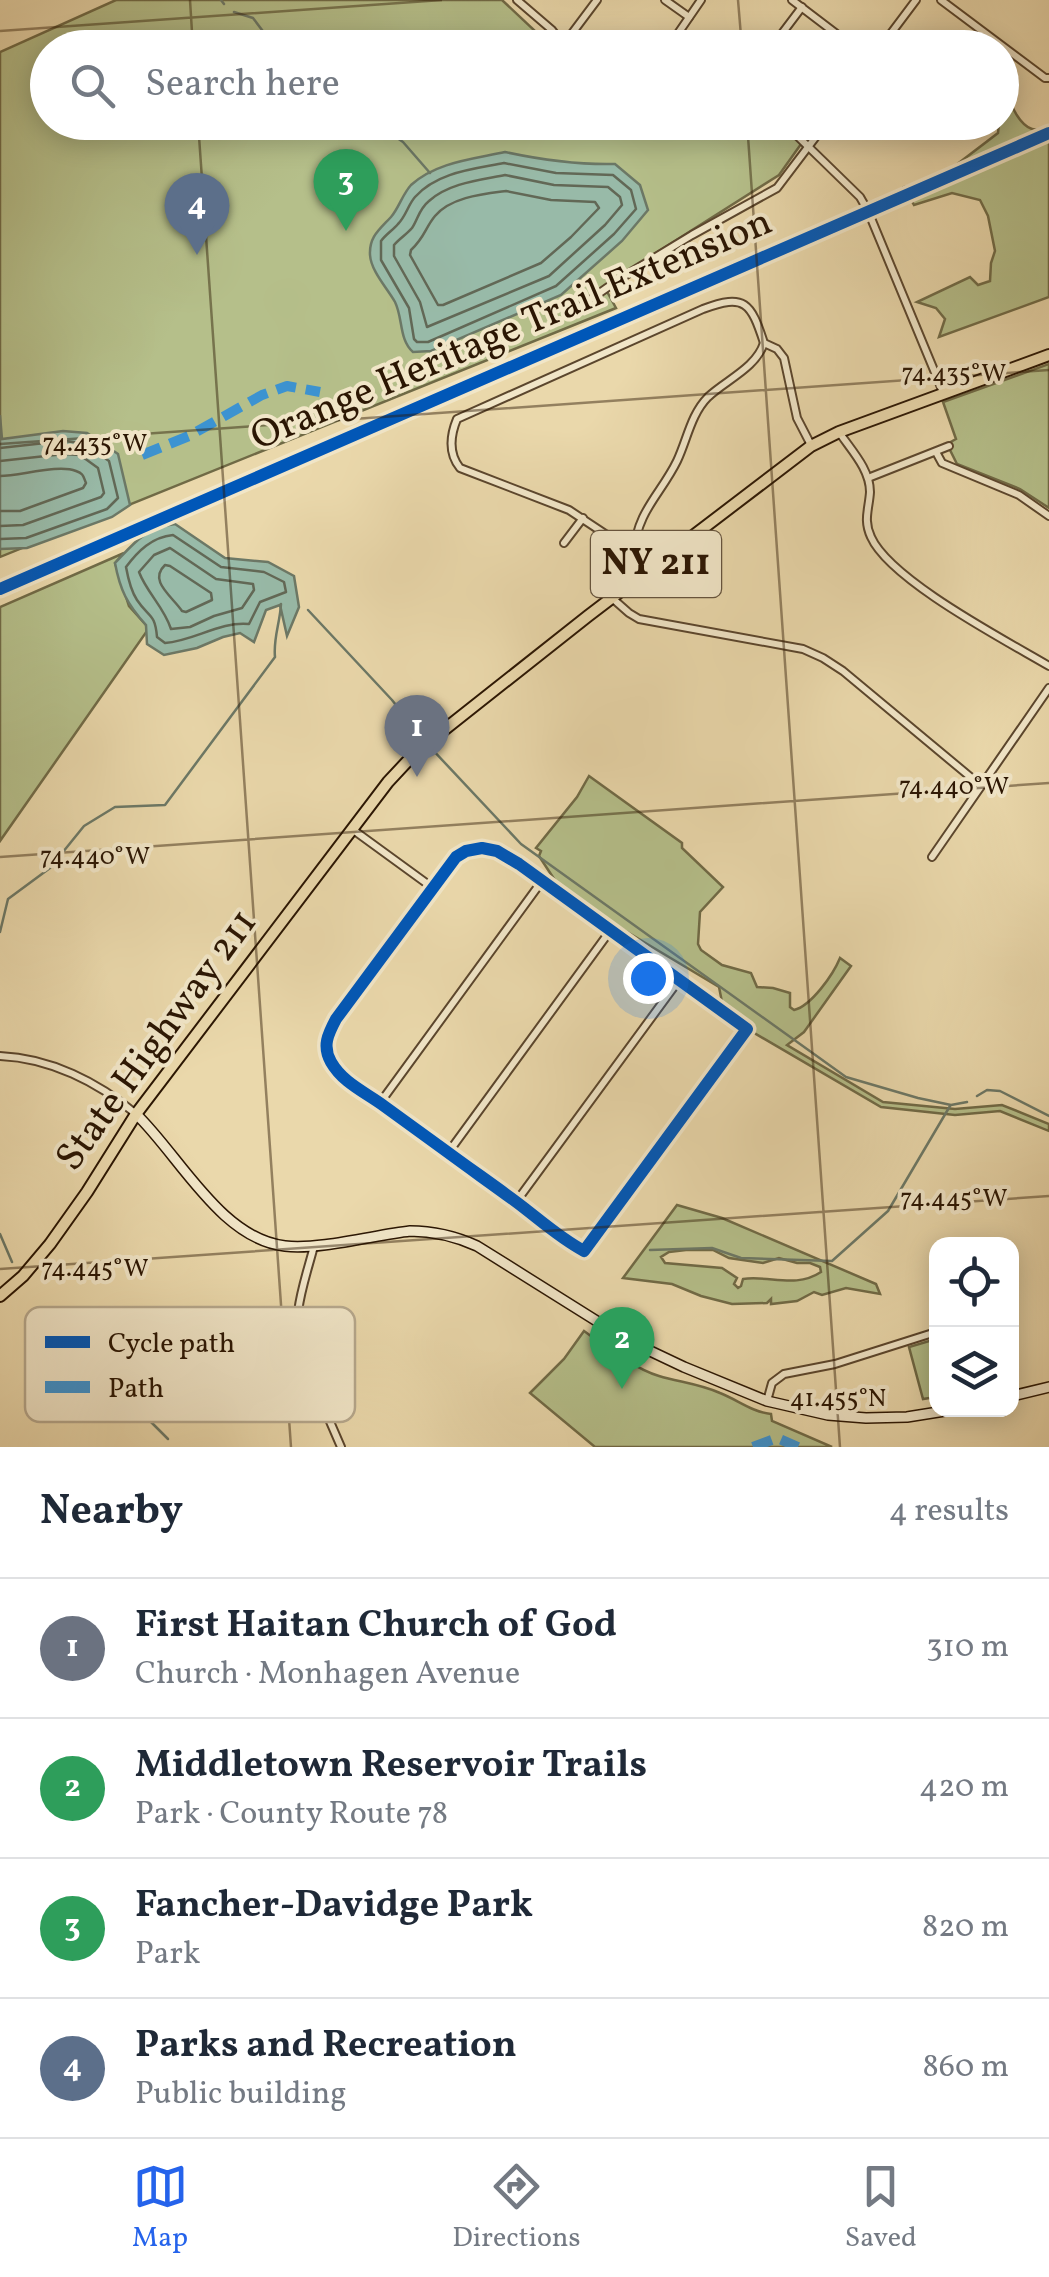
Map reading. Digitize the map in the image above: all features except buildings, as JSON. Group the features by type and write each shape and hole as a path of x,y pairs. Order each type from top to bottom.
{"main road":[{"name":"NY 211","path":"352,829 416,752 811,446 943,392 1049,355"},
{"name":"State Highway 211","path":"0,1296 50,1244 136,1114 352,829"}],"street":[{"path":"517,0 552,30"},
{"path":"576,30 597,0"},
{"path":"664,0 689,17"},
{"path":"680,30 701,0"},
{"path":"792,0 832,30"},
{"path":"894,30 916,0"},
{"path":"941,0 981,30"},
{"path":"784,30 802,7"},
{"path":"1019,58 1049,78"},
{"path":"801,140 849,184 868,212 943,392"},
{"path":"581,306 690,236 776,188 815,140"},
{"path":"634,553 635,536 652,498 674,466 699,408 762,351 764,343 758,324 743,303 722,302 464,414 457,419 451,434 451,450 460,468 569,510 634,553 657,563"},
{"path":"764,343 784,358 797,418 811,446"},
{"path":"839,432 868,478 866,522 874,545 888,561 934,595 1049,666"},
{"path":"868,478 950,446"},
{"path":"936,452 942,463 1018,495 1049,516"},
{"path":"564,543 583,518"},
{"path":"612,598 639,618 785,645 823,658 844,671 980,785"},
{"path":"932,857 1049,688"},
{"path":"352,829 433,888"},
{"path":"482,848 505,855 542,881 747,1029 584,1251 351,1085 327,1053 326,1042 336,1019 456,857 482,848"},
{"path":"380,1103 542,881"},
{"path":"448,1153 610,931"},
{"path":"516,1202 679,980"},
{"path":"0,1056 32,1059 116,1097 152,1129 214,1205 230,1220 270,1243 315,1244 428,1230 457,1237 627,1340 767,1401 828,1415 866,1418 929,1414"},
{"path":"298,1307 315,1244"},
{"path":"767,1401 772,1383 784,1374 835,1364 929,1334"},
{"path":"1019,1394 1049,1387"},
{"path":"331,1422 342,1447"}],"green space":[{"path":"116,0 502,0 534,30 49,30"},
{"path":"30,39 30,140 804,140 779,175 604,286 616,308 0,557 0,52"},
{"path":"1019,118 1032,129 1049,126 1049,297 939,337 945,319 936,308 917,302 970,277 978,285 990,281 995,251 988,216 980,200 952,193 914,205 904,187 939,178 989,140 1019,140"},
{"path":"1049,364 1049,508 1020,489 957,464 947,444 956,439 943,402"},
{"path":"124,553 115,563 129,606 147,631 0,841 0,607"},
{"path":"589,776 682,843 682,848 723,887 700,912 701,950 722,965 751,973 757,987 790,993 790,1007 794,1010 821,989 840,958 851,966 804,1032 787,1045 883,1102 955,1109 1002,1105 1049,1124 1049,1131 1000,1111 955,1115 881,1107 720,1013 509,856 513,853 562,891 536,848","holes":["592,911 719,987 723,1007"]},
{"path":"677,1205 722,1218 876,1284 880,1294 846,1288 822,1295 814,1292 797,1301 771,1304 771,1299 767,1303 732,1304 672,1284 623,1278","holes":["713,1250 729,1258 763,1263 779,1258 810,1263 820,1267 821,1272 792,1281 743,1279 738,1288 734,1284 737,1278 722,1268 665,1263 661,1257 669,1252"]},
{"path":"584,1331 650,1373 720,1393 771,1414 772,1421 832,1447 595,1447 530,1393 564,1359"},
{"path":"929,1341 929,1398 923,1399 909,1347"}],"water":[{"path":"505,152 559,161 615,164 640,185 648,210 622,241 561,295 431,351 413,352 405,341 395,302 371,261 373,238 421,177 456,162"},
{"path":"0,415 2,439 63,431 87,433 118,454 130,505 112,517 27,548 0,549"},
{"path":"175,524 225,558 268,562 294,576 299,607 287,636 280,605 266,610 254,642 240,633 164,655 147,644 146,625 125,596 115,563 148,533"}],"waterway":[{"path":"221,0 224,4"},
{"path":"234,12 253,18 262,30"},
{"path":"400,140 430,173"},
{"path":"0,932 8,899 50,868 84,826 115,807 165,805 275,657 281,604"},
{"path":"308,610 423,739"},
{"path":"430,747 521,844 846,1077 951,1105 967,1102"},
{"path":"977,1096 987,1090 1000,1091 1049,1116"},
{"path":"650,1250 712,1248 741,1258 832,1261 888,1211 950,1106"},
{"path":"0,1234 12,1262"},
{"path":"151,1422 168,1439"}],"marked path":[{"path":"142,455 189,436 262,395 287,386 320,392"},
{"path":"753,1447 777,1438 798,1447"}],"cycle path":[{"name":"Orange Heritage Trail Extension","path":"0,589 1049,133"},
{"path":"482,848 497,851 519,864 747,1029 584,1251 348,1081 331,1062 327,1051 336,1019 456,857 482,848"}],"place":[{"name":"Fancher-Davidge Park","path":"346,231"},
{"name":"Parks and Recreation","path":"197,255"},
{"name":"First Haitan Church of God","path":"417,777"},
{"name":"Middletown Reservoir Trails","path":"622,1389"}]}
